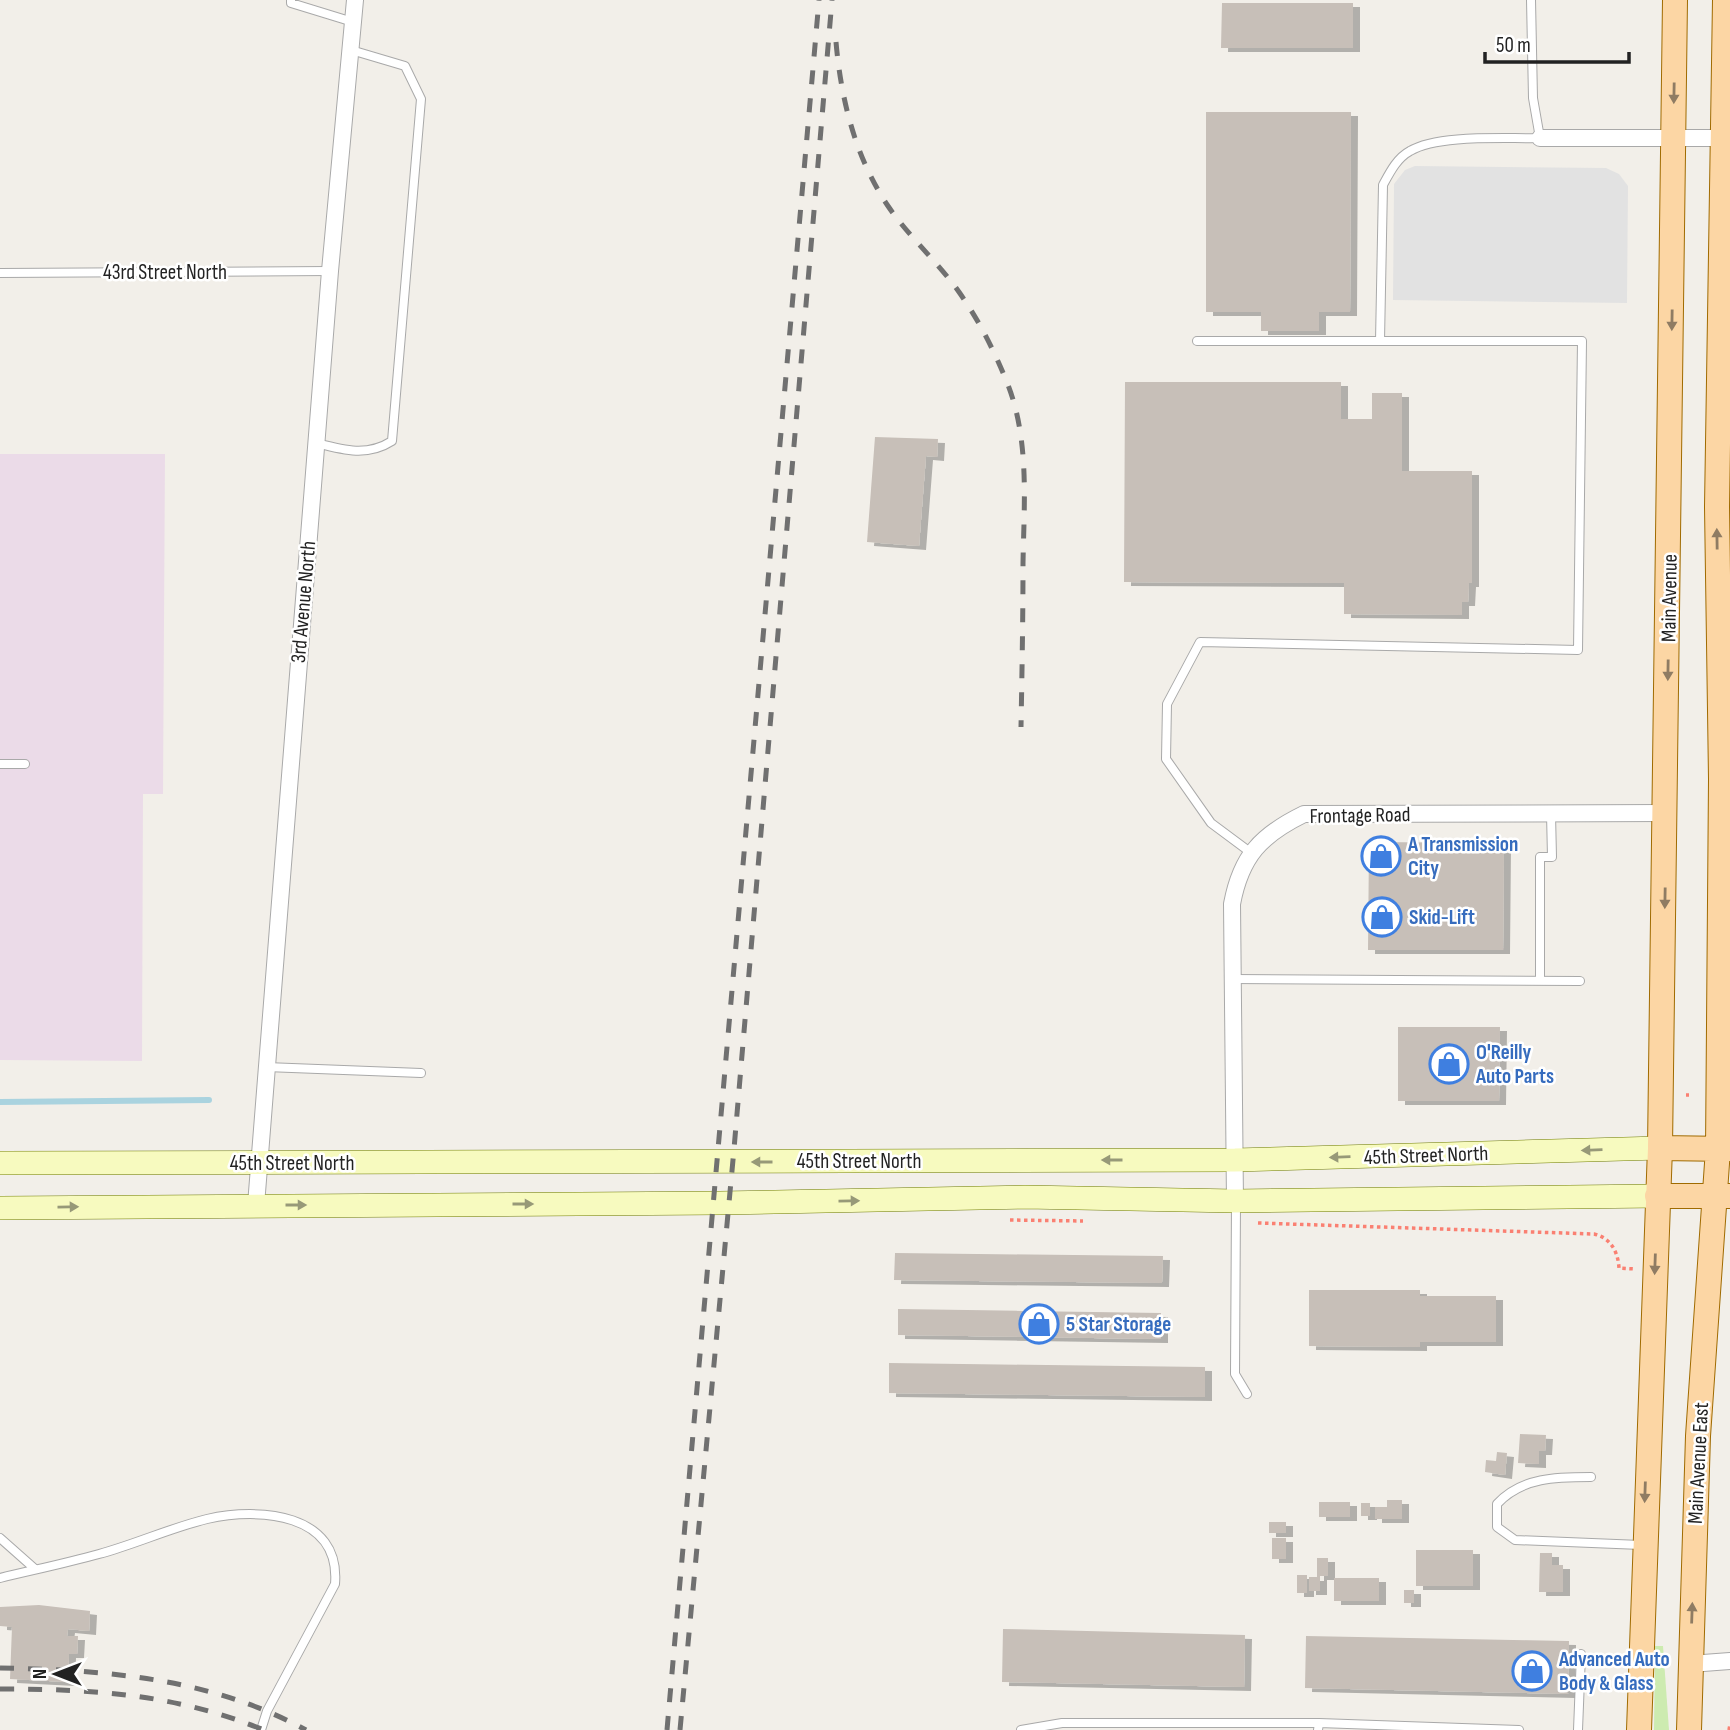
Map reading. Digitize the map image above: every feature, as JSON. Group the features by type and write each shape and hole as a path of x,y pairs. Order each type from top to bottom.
{"main road":[{"name":"Main Avenue","path":"1657,1196 1666,813 1675,0"},
{"path":"1639,1730 1657,1196 1722,1196 1726,779 1723,507 1727,137 1725,0"},
{"name":"45th Street North","path":"0,1163 1235,1160 1660,1148 1724,1149"},
{"name":"45th Street North","path":"0,1208 720,1203 1025,1197 1236,1200 1657,1196"},
{"name":"Main Avenue East","path":"1689,1730 1698,1436 1722,1196"}],"street":[{"name":"3rd Avenue North","path":"256,1205 330,271 355,0"},
{"path":"1540,138 1727,137"},
{"name":"Frontage Road","path":"1236,1200 1232,904 1236,880 1250,852 1277,827 1304,814 1666,813"},
{"path":"1690,1664 1730,1661"}],"lane":[{"path":"291,0 291,3 353,22"},
{"path":"1380,341 1383,185 1394,166 1409,151 1429,144 1540,138 1533,98 1531,0"},
{"path":"316,443 352,452 378,450 392,441 421,99 405,66 351,50"},
{"name":"43rd Street North","path":"0,273 330,271"},
{"path":"1197,341 1583,341 1578,650 1200,642 1167,704 1166,758 1211,823 1250,852"},
{"path":"0,764 25,764"},
{"path":"1540,981 1540,857 1552,857 1551,814"},
{"path":"1232,979 1580,981"},
{"path":"265,1067 421,1073"},
{"path":"1236,1200 1234,1374 1247,1394"},
{"path":"1591,1477 1545,1477 1506,1494 1497,1504 1497,1528 1515,1540 1644,1545"},
{"path":"0,1578 101,1553 209,1519 239,1515 275,1518 312,1528 324,1538 332,1553 337,1569 335,1584 267,1711 261,1730"},
{"path":"0,1538 35,1569"},
{"path":"1578,1730 1581,1654"},
{"path":"1021,1730 1062,1723 1519,1730"}],"path":[{"path":"1257,1223 1594,1234 1615,1248 1619,1268 1629,1269"},
{"path":"1729,1730 1730,1724"}],"shaded area":[{"path":"1415,166 1606,168 1619,174 1628,186 1627,303 1393,300 1394,184 1405,170"},
{"path":"0,454 165,454 163,794 143,794 142,1061 0,1060"}],"green space":[{"path":"1655,1646 1663,1646 1669,1730 1654,1730"}],"building":[{"path":"1222,3 1353,3 1353,48 1221,48"},
{"path":"1206,112 1351,112 1350,312 1319,312 1319,331 1261,331 1261,312 1206,312"},
{"path":"1125,382 1341,382 1341,419 1372,419 1372,393 1402,393 1402,471 1472,471 1472,583 1469,583 1468,602 1462,602 1462,615 1344,614 1344,583 1124,582"},
{"path":"875,437 938,439 937,457 926,456 919,546 867,542"},
{"path":"1369,842 1504,843 1503,950 1368,950"},
{"name":"O'Reilly Auto Parts","path":"1398,1027 1500,1027 1499,1101 1398,1101"},
{"path":"895,1253 1163,1256 1162,1283 894,1280"},
{"path":"1309,1290 1420,1290 1420,1296 1496,1296 1496,1342 1420,1342 1420,1347 1309,1346"},
{"path":"898,1309 1161,1313 1161,1339 898,1335"},
{"path":"889,1363 1205,1367 1205,1397 889,1393"},
{"path":"1520,1434 1546,1435 1545,1451 1539,1451 1539,1464 1518,1463"},
{"path":"1497,1452 1507,1453 1505,1475 1485,1472 1486,1460 1496,1461"},
{"path":"1387,1500 1402,1500 1402,1519 1375,1519 1375,1507 1387,1507"},
{"path":"1319,1502 1350,1502 1350,1517 1319,1517"},
{"path":"1361,1503 1370,1503 1370,1516 1361,1516"},
{"path":"1269,1522 1286,1522 1286,1533 1269,1533"},
{"path":"1272,1538 1286,1538 1286,1559 1272,1559"},
{"path":"1416,1550 1473,1550 1473,1586 1416,1586"},
{"path":"1540,1553 1552,1553 1552,1565 1563,1565 1563,1592 1539,1592"},
{"path":"1317,1558 1328,1558 1328,1576 1320,1576 1320,1591 1309,1591 1309,1577 1317,1577"},
{"path":"1297,1575 1307,1575 1307,1593 1297,1593"},
{"path":"1334,1578 1379,1578 1379,1601 1334,1601"},
{"path":"1404,1590 1414,1590 1414,1603 1404,1603"},
{"path":"39,1605 90,1611 89,1631 68,1629 67,1636 78,1636 77,1654 69,1654 68,1682 10,1679 12,1627 0,1626 0,1607"},
{"path":"1003,1629 1245,1635 1244,1687 1002,1682"},
{"path":"1306,1636 1569,1641 1568,1694 1305,1688"}],"waterway":[{"path":"0,1102 209,1100"}],"railway":[{"path":"667,1730 819,0"},
{"path":"680,1730 734,1149 832,0"},
{"path":"836,42 846,106 858,148 876,187 896,217 959,292 973,313 996,357 1014,402 1024,470 1021,727"},
{"path":"0,1668 79,1671 157,1680 233,1699 270,1712 306,1730"},
{"path":"0,1689 69,1690 134,1696 199,1708 264,1730"}],"place":[{"name":"A Transmission City","path":"1381,856"},
{"name":"Skid-Lift","path":"1382,917"},
{"name":"O'Reilly Auto Parts","path":"1449,1064"},
{"name":"5 Star Storage","path":"1039,1324"},
{"name":"Advanced Auto Body & Glass","path":"1532,1671"}]}
